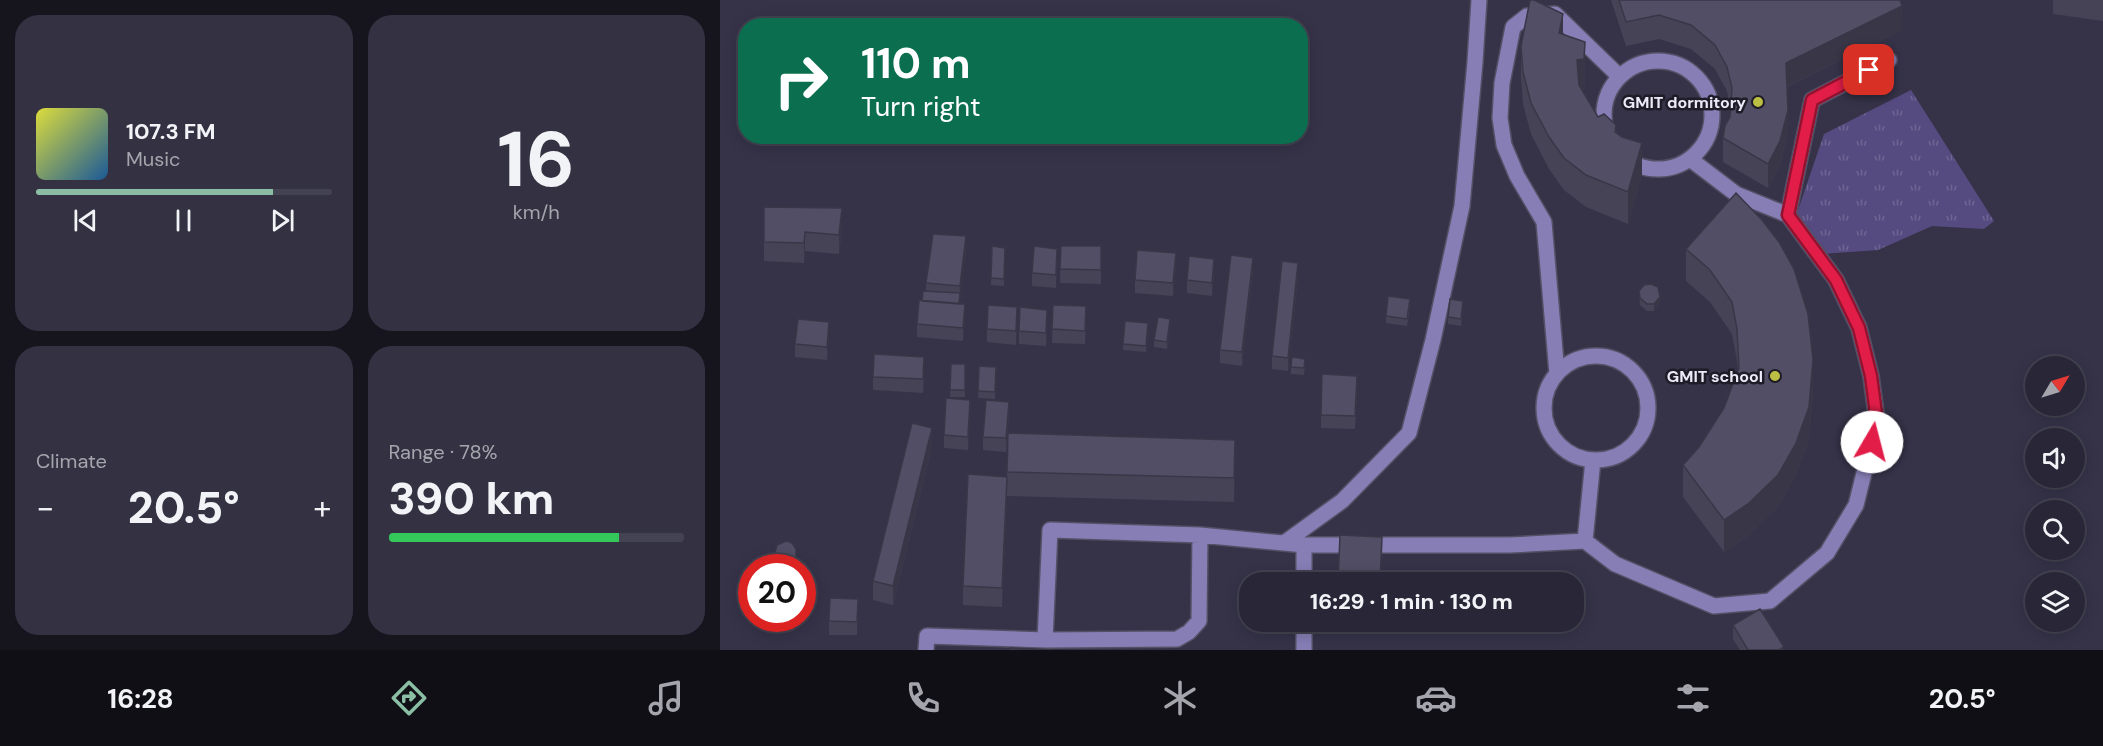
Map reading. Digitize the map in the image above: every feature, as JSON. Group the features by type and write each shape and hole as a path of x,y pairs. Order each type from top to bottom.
{"street":[{"path":"1284,543 1342,501 1409,433 1433,340 1462,206 1479,0"},
{"path":"1557,374 1544,222 1517,176 1504,145 1500,118 1502,83 1513,27 1527,16 1555,14 1619,76"},
{"path":"1788,215 1812,100 1888,60"},
{"path":"1651,61 1669,62 1686,68 1699,80 1708,95 1712,112 1710,130 1702,146 1690,159 1674,167 1656,169 1638,165 1622,156 1611,142 1605,125 1604,107 1609,90 1619,76 1634,66 1651,61"},
{"path":"1045,640 1050,530 1200,535 1305,545 1510,545 1585,541 1615,564 1714,606 1770,601 1827,553 1856,505 1877,421 1871,376 1859,328 1836,280 1788,215 1736,194 1690,159"},
{"path":"1600,356 1618,360 1633,370 1643,385 1648,403 1647,421 1640,437 1627,450 1611,458 1593,460 1577,456 1563,448 1552,435 1546,420 1544,404 1548,388 1557,374 1569,363 1584,357 1600,356"},
{"path":"1585,541 1593,460"},
{"path":"926,650 927,636 1045,640 1177,639 1189,632 1199,621 1200,535"},
{"path":"1304,572 1305,545"},
{"path":"1304,632 1304,650"}],"green space":[{"path":"1911,90 1994,221 1984,229 1932,226 1878,250 1821,254 1795,219 1824,134"}],"building":[{"name":"GMIT dormitory","path":"1530,0 1563,14 1559,33 1585,42 1584,59 1577,60 1579,85 1598,117 1604,114 1616,125 1615,132 1622,137 1642,143 1628,192 1586,175 1564,158 1549,137 1531,103 1523,72 1521,46"},
{"name":"GMIT dormitory","path":"1619,0 1900,0 1902,6 1786,63 1788,110 1780,141 1768,164 1723,138 1725,126 1730,117 1732,88 1727,67 1715,45 1691,25 1659,15 1626,22"},
{"name":"GMIT school","path":"1736,193 1779,242 1794,269 1808,314 1813,360 1809,407 1796,443 1778,475 1749,503 1724,520 1683,465 1699,447 1724,408 1739,368 1737,329 1732,302 1710,270 1686,249"},
{"path":"764,207 842,208 839,235 805,232 804,243 764,242"},
{"path":"933,234 966,236 960,286 926,283"},
{"path":"992,246 1005,248 1004,279 991,278"},
{"path":"1034,246 1057,249 1056,275 1032,273"},
{"path":"1061,246 1101,246 1101,270 1060,269"},
{"path":"1137,250 1176,253 1173,283 1135,280"},
{"path":"1231,255 1253,258 1242,352 1220,350"},
{"path":"1189,256 1214,259 1212,283 1187,280"},
{"path":"1282,261 1298,263 1288,358 1272,356"},
{"path":"1651,284 1658,287 1660,297 1654,304 1647,304 1640,298 1639,291 1644,285"},
{"path":"923,291 960,293 959,304 922,301"},
{"path":"1388,296 1410,299 1407,319 1386,316"},
{"path":"1450,299 1463,301 1461,319 1448,317"},
{"path":"919,300 965,304 963,328 917,324"},
{"path":"988,305 1017,307 1016,331 987,329"},
{"path":"1053,305 1086,306 1085,331 1052,329"},
{"path":"1020,307 1047,310 1046,333 1019,331"},
{"path":"1158,317 1170,319 1167,342 1154,340"},
{"path":"798,319 829,322 827,347 795,344"},
{"path":"1125,321 1148,323 1146,346 1123,344"},
{"path":"874,354 924,357 923,379 873,377"},
{"path":"1292,357 1305,359 1304,368 1291,367"},
{"path":"951,364 965,364 965,390 950,390"},
{"path":"979,366 996,367 995,392 978,391"},
{"path":"1322,374 1357,376 1355,416 1321,415"},
{"path":"946,398 970,400 968,437 944,435"},
{"path":"986,400 1009,402 1006,438 983,437"},
{"path":"912,423 932,428 893,586 873,581"},
{"path":"1008,433 1235,440 1234,478 1007,472"},
{"path":"968,474 1007,477 1002,588 963,586"},
{"path":"1340,535 1382,537 1380,572 1338,572"},
{"path":"786,541 792,543 796,554 776,554 777,545"},
{"path":"830,598 858,599 857,622 829,621"},
{"path":"1760,609 1784,647 1779,650 1748,650 1733,625"},
{"path":"1010,648 1054,650 1010,650"}],"place":[{"name":"GMIT dormitory","path":"1758,102"},
{"name":"GMIT school","path":"1775,376"}],"route":[{"path":"1869,70 1812,100 1788,215 1836,280 1859,328 1871,376 1877,421 1872,442"}]}
